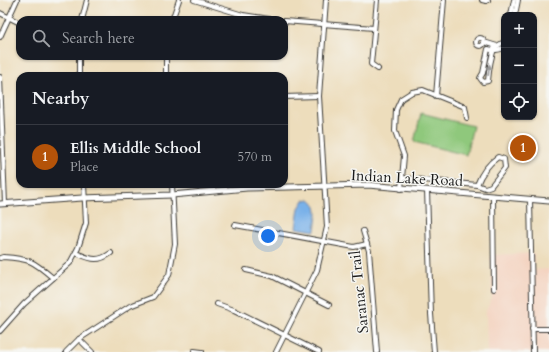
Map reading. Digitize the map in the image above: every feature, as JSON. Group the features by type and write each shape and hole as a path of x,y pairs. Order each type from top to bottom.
{"street":[{"path":"0,37 17,0"},
{"path":"83,16 87,0"},
{"path":"173,16 179,0"},
{"path":"194,0 250,16"},
{"path":"276,352 317,270 327,227 326,187 319,96 326,0"},
{"path":"377,0 372,64 378,69"},
{"path":"436,96 444,0"},
{"path":"482,0 486,2 488,0"},
{"path":"513,12 514,0"},
{"path":"514,12 518,0"},
{"path":"0,13 16,21"},
{"path":"288,21 374,28"},
{"path":"483,44 494,48 501,48"},
{"path":"494,48 501,45"},
{"path":"489,46 483,73 480,78 483,82 488,81 494,48"},
{"path":"79,60 79,72"},
{"path":"166,60 166,72"},
{"path":"0,77 2,204"},
{"path":"401,189 404,156 395,131 397,105 401,99 412,92 423,90 465,107 467,118"},
{"path":"288,97 319,96"},
{"path":"402,178 477,185 485,188 491,186 505,168 504,159 498,157 494,160 480,177 477,185"},
{"path":"452,183 452,192"},
{"name":"Indian Lake Road","path":"288,187 368,185 549,201"},
{"path":"0,331 24,304 70,263 76,253 86,223 84,188"},
{"path":"66,352 79,339 130,306 153,297 169,275 175,244 172,188"},
{"name":"Indian Lake Road","path":"2,204 85,198 172,195 247,188"},
{"path":"427,190 431,314 434,352"},
{"path":"493,196 494,289"},
{"path":"530,199 533,352"},
{"path":"235,225 354,247 367,244"},
{"name":"Saranac Trail","path":"363,231 367,244 377,352"},
{"path":"76,253 97,260 103,259 111,253"},
{"path":"0,258 26,259 35,262 53,278"},
{"path":"246,270 272,276 330,305"},
{"path":"217,304 234,310 319,352"},
{"path":"532,329 549,329"},
{"path":"79,339 92,352"},
{"path":"194,351 202,352"}],"shaded area":[{"path":"534,253 534,270 549,269 549,352 487,352 486,311 492,298 491,255"}],"green space":[{"path":"421,113 473,126 466,155 414,142"}],"water":[{"path":"310,199 317,209 315,231 296,228 299,208 304,200"}],"place":[{"name":"Ellis Middle School","path":"523,148"}]}
